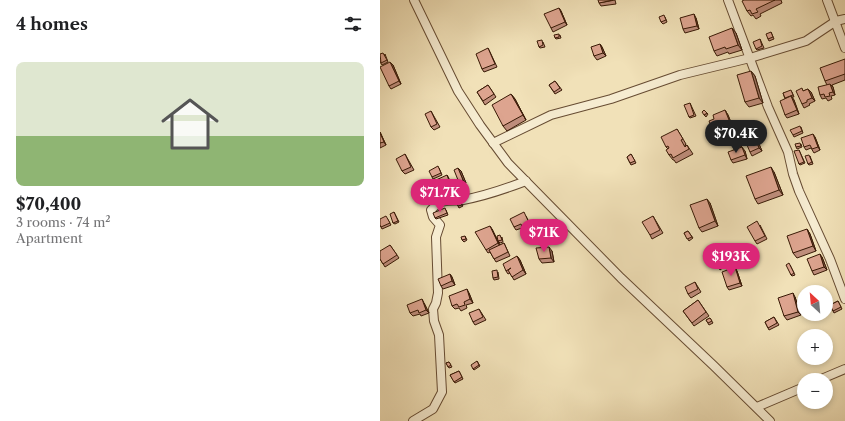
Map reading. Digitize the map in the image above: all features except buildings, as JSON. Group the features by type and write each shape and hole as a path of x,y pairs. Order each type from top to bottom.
{"street":[{"path":"414,0 458,90 508,164 621,278 770,421"},
{"path":"728,0 768,107 788,152 799,191 830,259 845,299"},
{"path":"827,0 845,48"},
{"path":"493,143 551,115 612,99 680,75 750,58 806,41 836,21 845,19"},
{"path":"413,421 432,409 442,392 439,335 432,309 436,303 438,293 436,275 436,237 440,225 433,217 431,210 438,202 451,202 485,196 526,181"},
{"path":"833,374 845,369"},
{"path":"757,407 797,390"}]}
